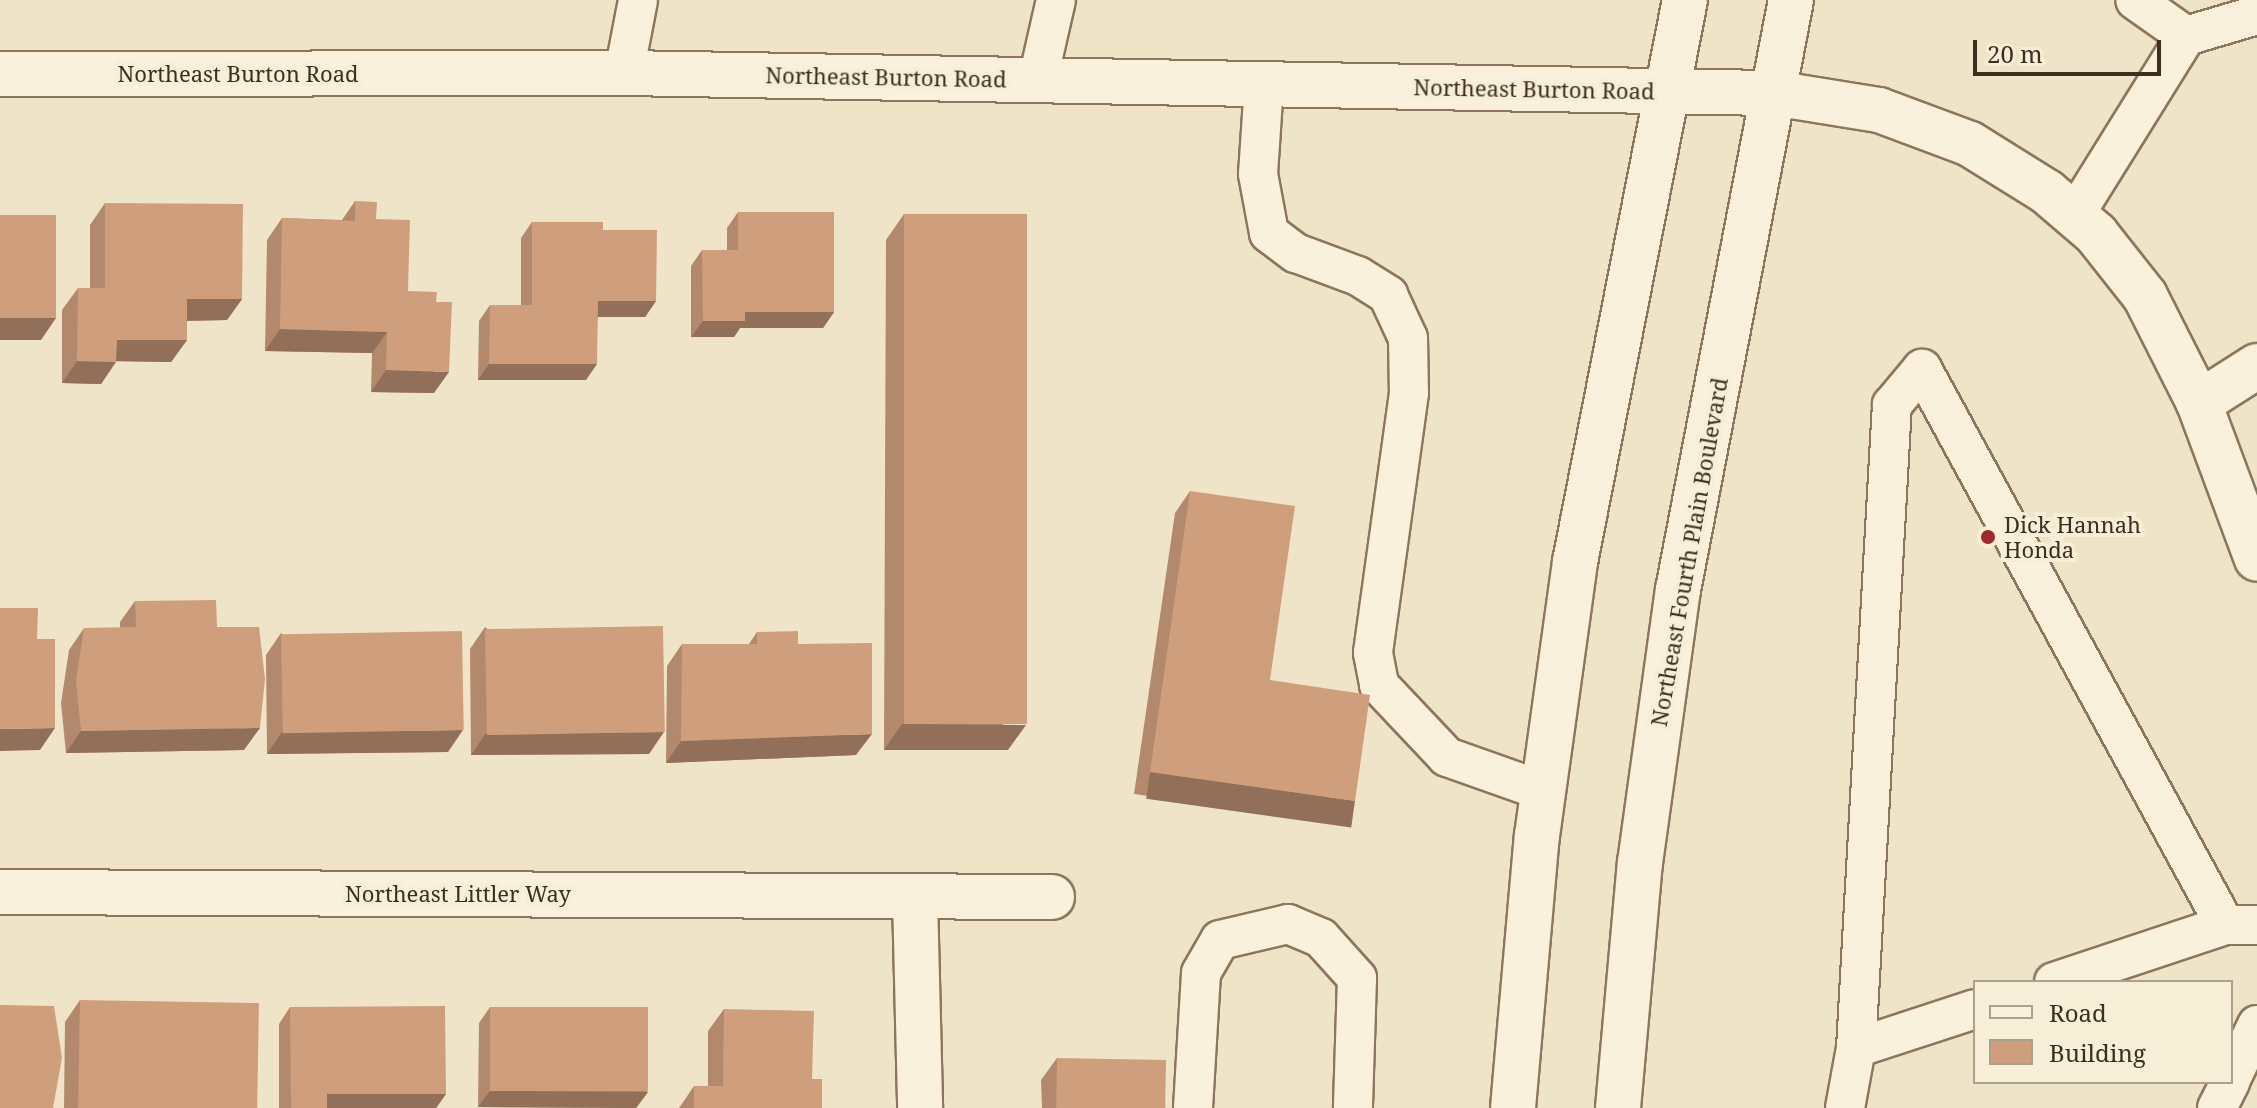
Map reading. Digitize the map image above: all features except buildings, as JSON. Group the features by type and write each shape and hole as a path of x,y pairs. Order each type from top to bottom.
{"street":[{"path":"1513,1108 1543,791 1575,562 1685,0"},
{"name":"Northeast Fourth Plain Boulevard","path":"1618,1108 1640,863 1675,609 1791,0"},
{"name":"Northeast Burton Road","path":"0,74 624,73 1773,93 1879,110 1970,144 2096,234 2145,296 2199,403 2257,559"},
{"path":"2199,403 2257,366"},
{"name":"Northeast Littler Way","path":"0,892 1052,897"},
{"path":"915,897 920,1108"}],"lane":[{"path":"624,73 638,0"},
{"path":"1038,79 1056,0"},
{"path":"2135,0 2186,36"},
{"path":"2074,216 2186,36 2257,15"},
{"path":"1264,84 1258,174 1269,233 1296,253 1358,276 1388,295 1408,338 1409,393 1373,653 1379,685 1447,757 1543,791"},
{"path":"1845,1108 1856,1048 1892,405 1922,369 2241,925 2061,980"},
{"path":"1193,1108 1201,973 1220,940 1288,924 1321,938 1357,978 1353,1108"},
{"path":"1856,1048 1973,1010"},
{"path":"2233,1074 2257,1025"},
{"path":"2217,1108 2228,1084"}],"place":[{"name":"Dick Hannah Honda","path":"1988,537"}]}
